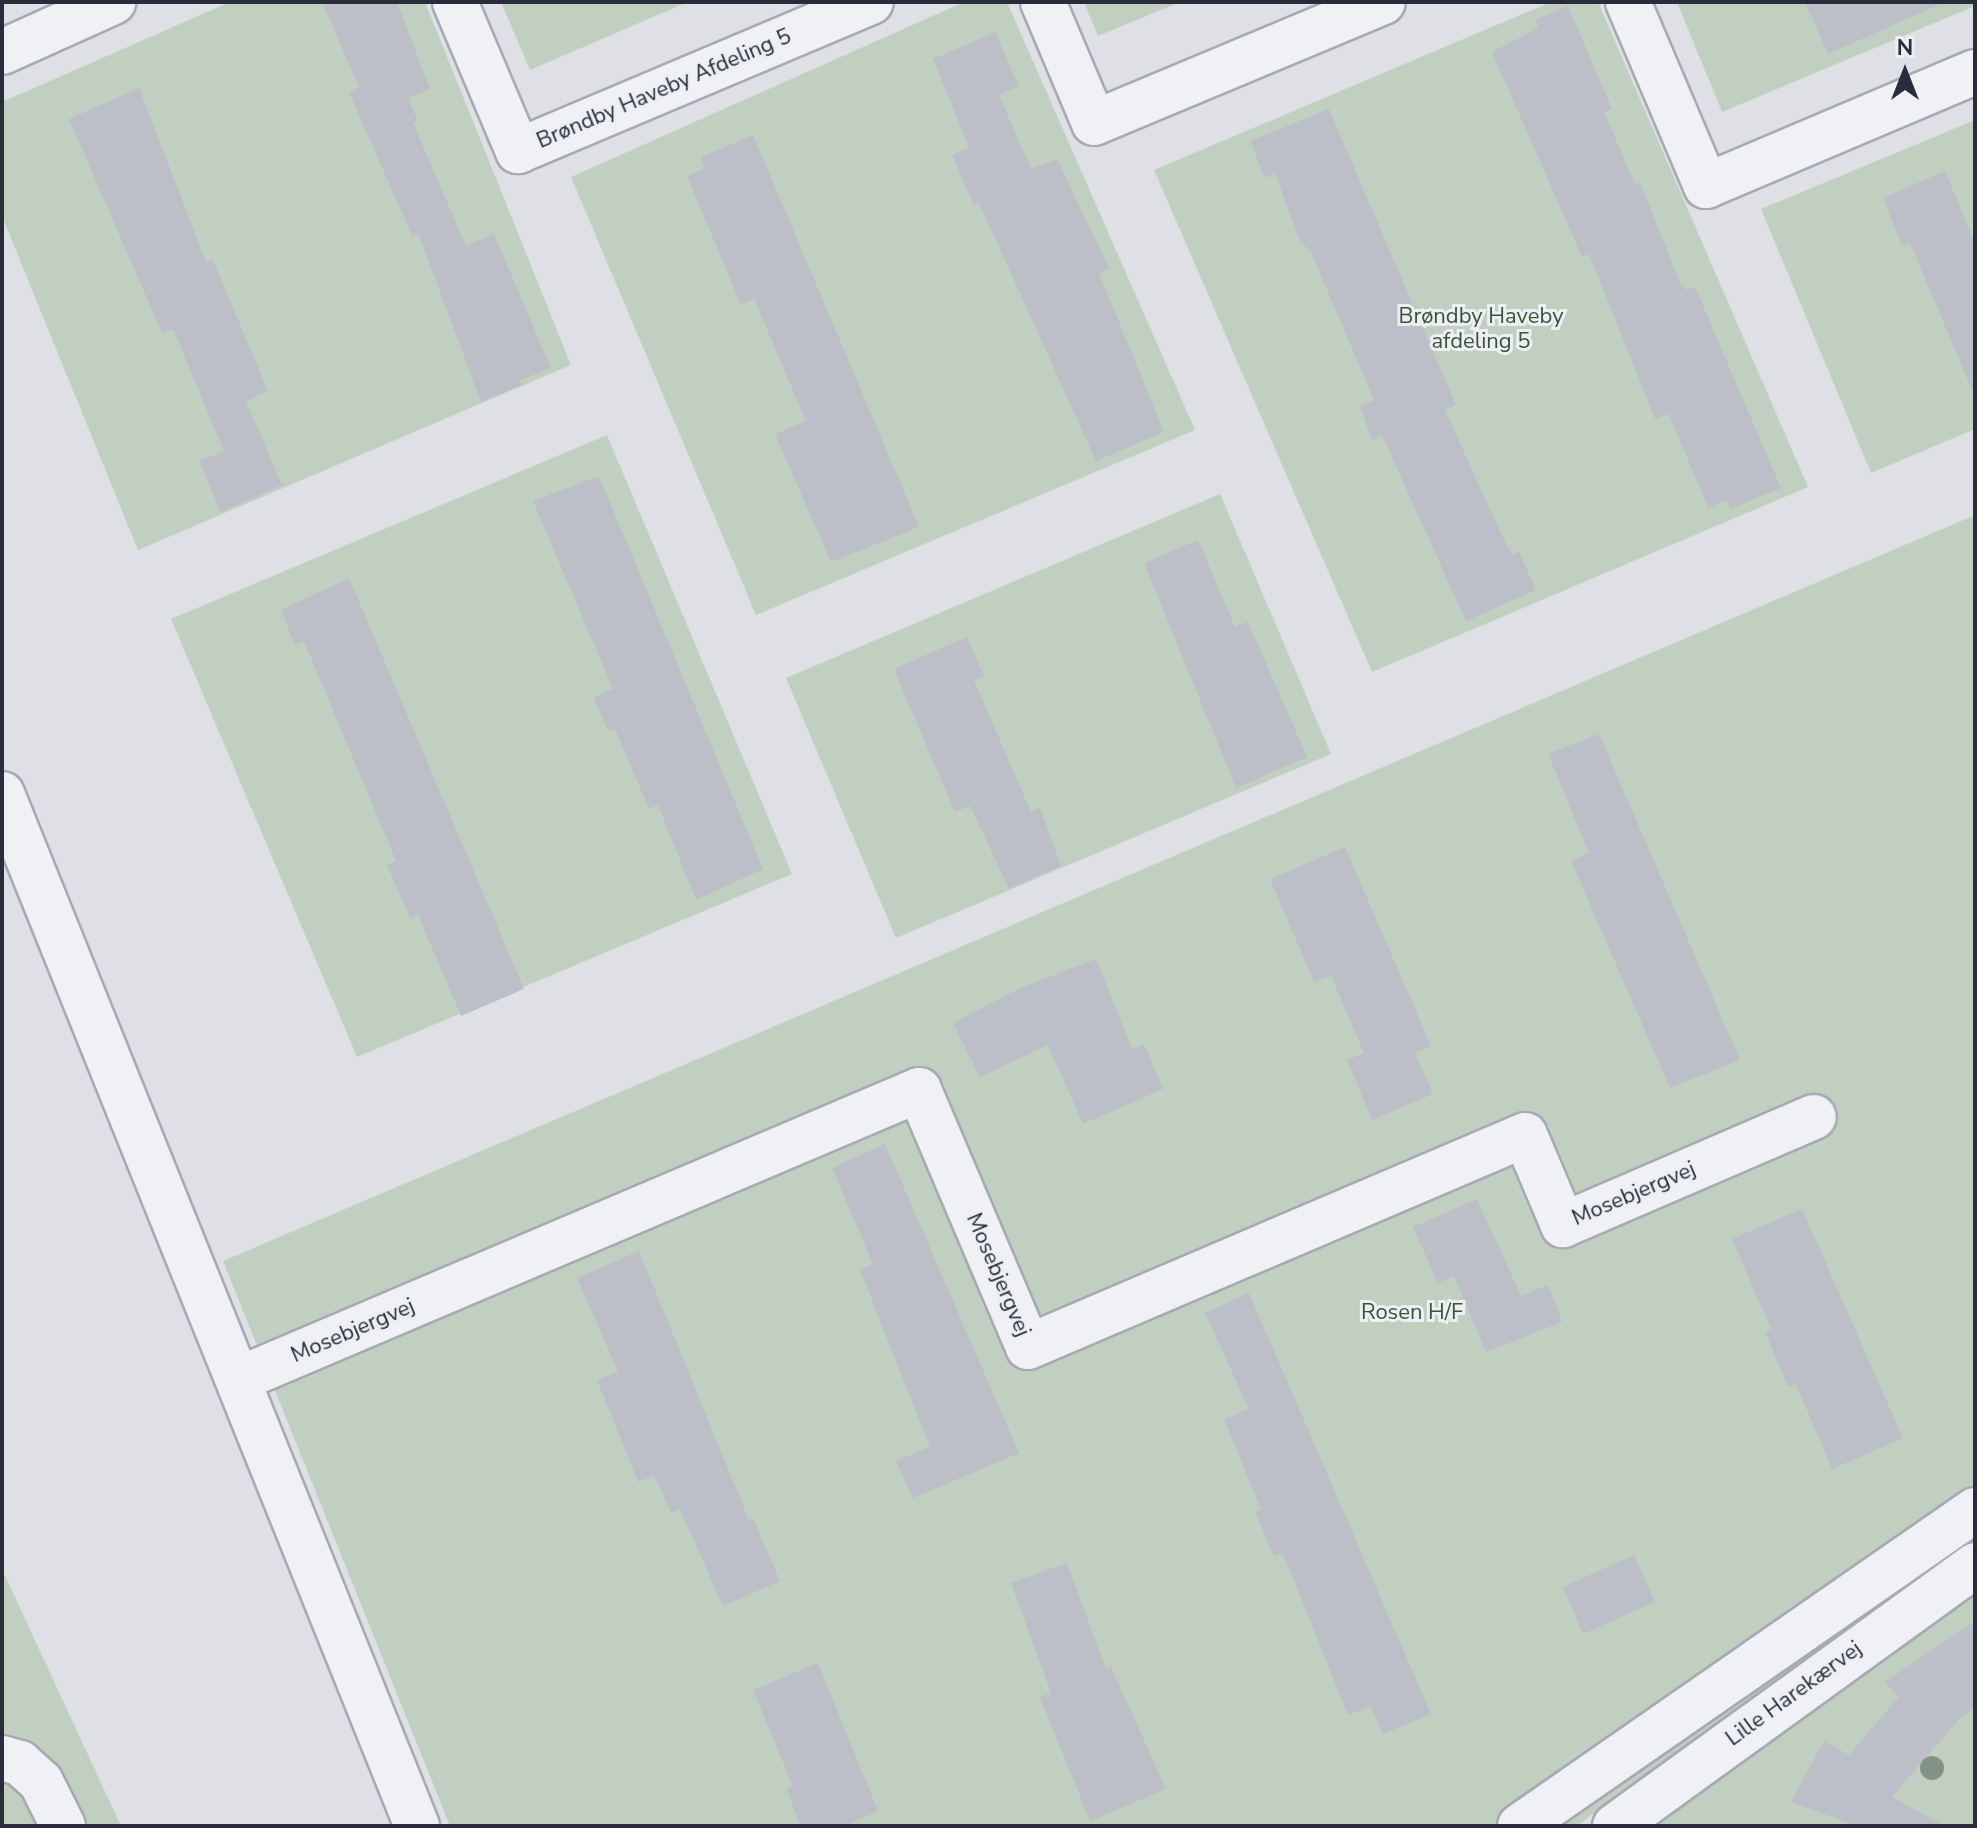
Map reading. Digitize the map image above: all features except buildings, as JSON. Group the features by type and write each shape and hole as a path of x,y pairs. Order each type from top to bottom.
{"street":[{"path":"2,52 113,2"},
{"name":"Brøndby Haveby Afdeling 5","path":"455,2 518,151 871,2"},
{"path":"1043,2 1094,123 1383,2"},
{"path":"1628,2 1706,186 1975,72"},
{"path":"2,794 417,1826"},
{"name":"Mosebjergvej","path":"239,1379 919,1090 1028,1347 1525,1135 1563,1225 1814,1117"},
{"path":"1520,1826 1975,1510"},
{"name":"Lille Harekærvej","path":"1615,1826 1975,1565"},
{"path":"2,1758 20,1763 41,1782 63,1826"}],"green space":[{"path":"230,2 425,2 571,365 138,550 2,216 2,102"},
{"path":"501,2 688,2 530,70"},
{"path":"964,2 1007,2 1195,430 756,615 571,177"},
{"path":"1084,2 1180,2 1098,36"},
{"name":"Brøndby Haveby afdeling 5","path":"1551,2 1598,2 1808,487 1372,672 1154,170"},
{"path":"1677,2 1975,2 1975,6 1722,112"},
{"path":"1975,120 1975,429 1871,473 1761,209"},
{"path":"607,435 792,874 357,1057 171,619"},
{"path":"1220,494 1331,754 896,938 786,678"},
{"name":"Rosen H/F","path":"1975,515 1975,1547 1576,1826 450,1826 223,1261"},
{"path":"1975,1563 1975,1826 1597,1826"},
{"path":"2,1569 121,1826 2,1826"}]}
